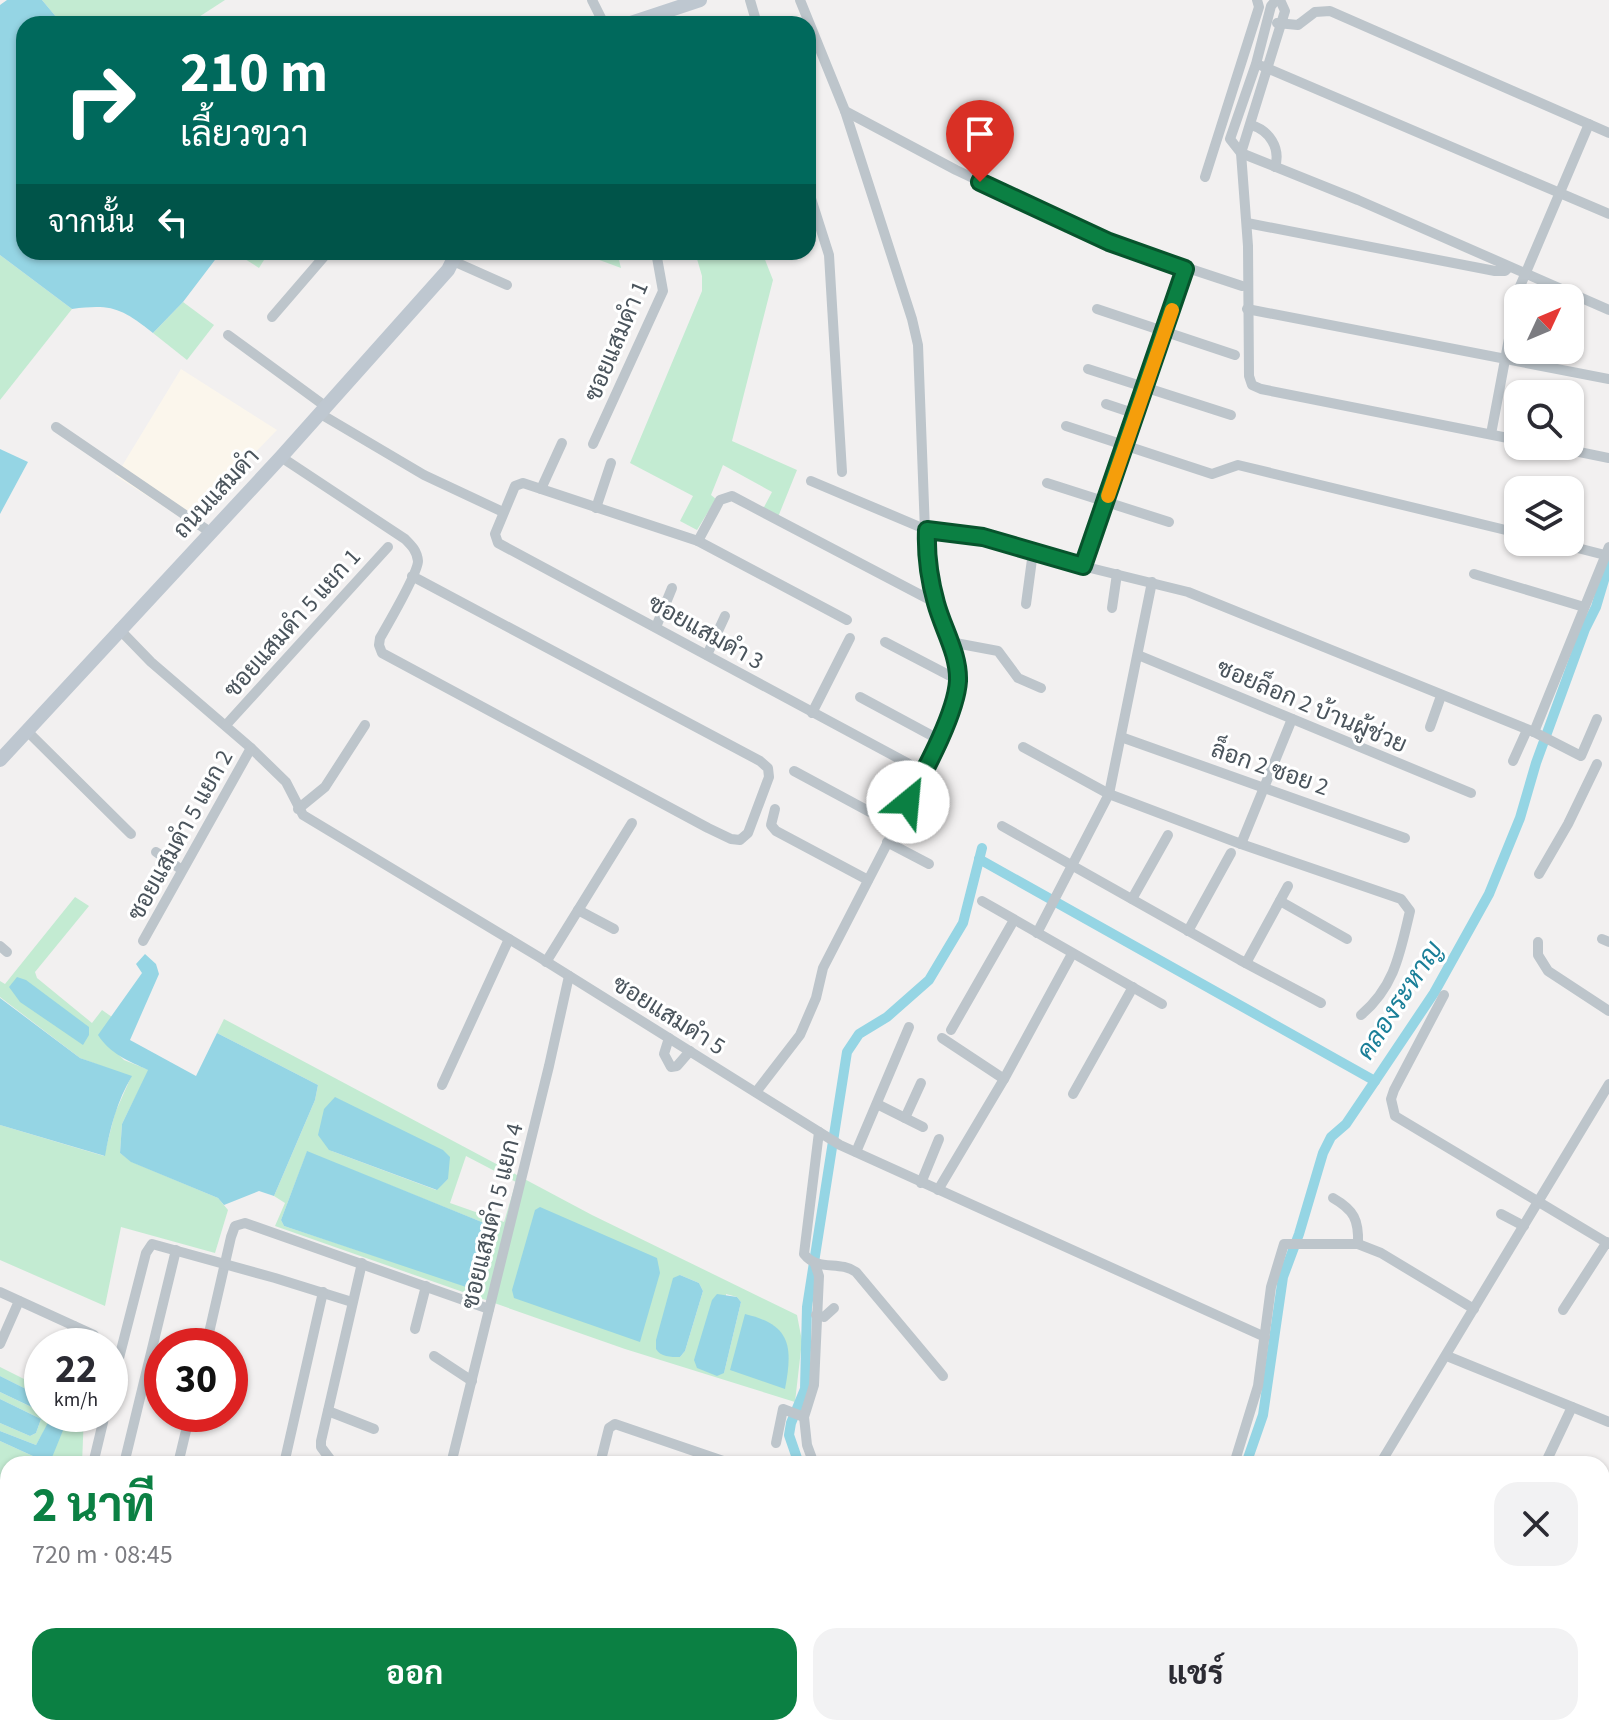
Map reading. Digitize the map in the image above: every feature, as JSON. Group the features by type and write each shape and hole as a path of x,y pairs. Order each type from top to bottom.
{"street":[{"path":"652,16 700,0"},
{"path":"1205,177 1259,7 1257,0"},
{"path":"1504,437 1252,385 1249,376 1247,223 1241,153 1251,125 1261,66 1268,21 1271,6 1278,0 1285,11 1281,24 1261,66 1230,139 1241,153 1609,310"},
{"path":"1268,21 1298,25 1315,12 1330,11 1609,133"},
{"path":"756,1092 800,1035 816,998 823,968 924,772 956,696 958,680 926,558 918,345 845,111 816,39"},
{"path":"1261,66 1609,214"},
{"path":"845,111 956,170 1109,242 1242,286"},
{"path":"1522,284 1589,124"},
{"path":"1251,125 1270,137 1277,154 1275,167"},
{"path":"816,214 829,255 842,472"},
{"path":"1247,223 1495,271 1505,271 1509,267"},
{"path":"272,317 321,260"},
{"name":"ถนนแสมดำ","path":"0,760 281,457 450,260"},
{"path":"463,260 507,285"},
{"name":"ซอยแสมดำ 1","path":"593,444 663,291 658,260"},
{"path":"1083,566 1185,269"},
{"path":"1097,309 1235,355"},
{"path":"1247,309 1504,358 1491,434"},
{"path":"228,335 322,409 424,475 503,512 518,483 541,489 698,541 847,620"},
{"path":"1534,364 1609,379"},
{"path":"1088,369 1231,415"},
{"path":"1106,404 1136,414"},
{"path":"1066,426 1212,474 1238,465 1504,530"},
{"path":"56,427 210,532"},
{"path":"541,489 562,443"},
{"path":"1584,453 1609,458"},
{"path":"281,457 405,539 416,550 419,564 412,576 380,638 382,653 708,828 740,840 748,833 769,777 768,768 760,761 412,576"},
{"path":"596,508 611,463"},
{"path":"811,481 927,530 983,537 1188,592 1538,734 1581,756 1597,719"},
{"path":"1047,483 1169,522"},
{"path":"698,541 720,500 732,496 936,603"},
{"name":"ซอยแสมดำ 3","path":"503,512 495,534 498,543 924,772"},
{"name":"ซอยแสมดำ 5 แยก 1","path":"226,725 388,547"},
{"path":"1513,761 1538,734 1584,607 1603,570 1607,551 1584,547"},
{"path":"1026,604 1033,552"},
{"path":"1112,608 1117,574"},
{"path":"1474,574 1584,607"},
{"path":"1037,933 1109,794 1152,582"},
{"path":"656,627 672,588"},
{"path":"707,655 725,616"},
{"name":"ซอยแสมดำ 5","path":"119,629 151,662 226,725 286,782 303,815 840,1145 1265,1337"},
{"path":"812,713 850,638"},
{"path":"885,642 958,680"},
{"path":"950,642 998,651 1018,678 1041,688"},
{"name":"ซอยล็อก 2 บ้านผู้ช่วย","path":"1138,655 1471,793"},
{"path":"1430,727 1441,696"},
{"path":"860,697 938,739"},
{"path":"1241,844 1292,719"},
{"path":"298,809 325,787 365,725"},
{"path":"27,731 131,834"},
{"name":"ล็อก 2 ซอย 2","path":"1121,737 1405,838"},
{"path":"1023,747 1109,794 1401,899 1410,911 1393,973 1377,1001 1361,1015"},
{"name":"ซอยแสมดำ 5 แยก 2","path":"143,941 251,748"},
{"path":"1539,874 1597,764"},
{"path":"794,771 896,826"},
{"path":"775,809 771,825 776,831 868,880"},
{"path":"546,962 632,823"},
{"path":"1002,826 1321,1003"},
{"path":"1132,899 1168,835"},
{"path":"887,842 929,864"},
{"path":"156,852 182,870"},
{"path":"1188,931 1231,853"},
{"path":"1246,963 1288,886"},
{"path":"982,901 1162,1004"},
{"path":"1280,901 1347,939"},
{"path":"578,910 614,929"},
{"path":"951,1030 1014,920"},
{"path":"442,1085 509,939"},
{"path":"1538,942 1538,955 1548,971 1609,1011"},
{"path":"938,1190 1004,1079 1072,954"},
{"name":"ซอยแสมดำ 5 แยก 4","path":"453,1456 569,976"},
{"path":"1073,1094 1133,987"},
{"path":"1444,995 1394,1090 1391,1109 1403,1122 1608,1243 1563,1310"},
{"path":"856,1152 909,1027"},
{"path":"669,1038 664,1058 671,1067 677,1066 690,1051"},
{"path":"942,1038 1004,1079"},
{"path":"905,1118 921,1083"},
{"path":"1385,1456 1609,1084"},
{"path":"877,1104 923,1127"},
{"path":"812,1456 804,1431 804,1417 814,1385 819,1276 815,1264 804,1254 820,1132"},
{"path":"921,1183 939,1139"},
{"path":"1333,1198 1354,1214 1359,1224 1358,1244"},
{"path":"1501,1214 1524,1226"},
{"path":"210,1328 233,1230 245,1223 489,1309"},
{"path":"127,1328 146,1253 152,1244 352,1302"},
{"path":"1236,1456 1258,1386 1268,1309 1284,1244 1358,1244 1381,1253 1474,1309"},
{"path":"126,1456 176,1250"},
{"path":"328,1456 321,1447 362,1263"},
{"path":"815,1264 843,1266 856,1272 943,1376"},
{"path":"415,1329 426,1286"},
{"path":"0,1292 78,1328"},
{"path":"286,1456 323,1292"},
{"path":"0,1344 19,1301"},
{"path":"816,1315 824,1317 834,1308"},
{"path":"434,1356 472,1381"},
{"path":"1447,1356 1609,1422"},
{"path":"1549,1456 1572,1407"},
{"path":"776,1443 783,1409 804,1417"},
{"path":"328,1411 374,1429"},
{"path":"602,1456 609,1428 615,1424 706,1456"},
{"path":"95,1456 101,1432"},
{"path":"180,1456 186,1432"}],"shaded area":[{"path":"181,369 277,430 188,522 116,476"}],"green space":[{"path":"42,0 225,0 200,16 55,16"},
{"path":"0,255 72,309 0,400"},
{"path":"246,260 264,260 259,268"},
{"path":"600,260 619,260 621,268"},
{"path":"697,260 765,260 773,280 732,441 797,470 778,517 763,509 772,492 723,465 711,495 716,499 697,530 680,521 693,496 630,463 702,291"},
{"path":"183,302 214,325 187,360 153,333"},
{"path":"75,897 89,906 35,972 37,978 92,1023 102,1010 112,1017 99,1035 124,1060 149,1070 122,1124 120,1153 132,1162 218,1198 228,1210 215,1253 121,1227 105,1306 0,1260 0,1125 104,1156 115,1113 131,1077 80,1058 0,997 0,981 5,984"},
{"path":"224,1019 592,1215 797,1315 802,1341 795,1402 625,1349 275,1226 285,1203 274,1196 315,1100 318,1085 217,1033","holes":["329,1150 448,1179 436,1190","307,1152 494,1227 476,1289 284,1226 281,1220","466,1156 516,1182 504,1222 450,1203","680,1275 699,1283 703,1291 685,1351 680,1357","726,1294 737,1297 741,1302 724,1373"]},
{"path":"0,1367 24,1379 24,1388 0,1376"},
{"path":"0,1392 24,1404 24,1411 0,1399"},
{"path":"0,1423 30,1436 43,1432 36,1445 0,1431"},
{"path":"61,1432 83,1432 82,1456 52,1456"},
{"path":"0,1441 33,1456 0,1456"}],"water":[{"path":"7,0 42,0 55,16 16,16 16,260 215,260 183,302 153,333 116,310 97,307 72,309 0,255 0,5"},
{"path":"0,449 28,462 0,514"},
{"path":"145,954 156,964 159,974 130,1040 196,1076 217,1033 318,1085 315,1100 274,1196 259,1191 224,1205 218,1198 131,1162 120,1153 122,1124 148,1070 114,1052 98,1035 142,973 136,964"},
{"path":"17,977 26,980 89,1027 89,1035 83,1045 20,1002 9,987"},
{"path":"0,998 80,1058 132,1076 115,1115 105,1156 0,1125"},
{"path":"335,1097 443,1150 450,1157 448,1179 437,1190 329,1150 318,1135 324,1109"},
{"path":"307,1151 494,1227 481,1284 472,1289 284,1226 281,1220"},
{"path":"540,1207 657,1258 660,1273 640,1342 514,1298 512,1290 535,1210"},
{"path":"680,1275 699,1283 703,1291 685,1351 680,1357 669,1357 658,1352 656,1340 673,1278"},
{"path":"717,1294 737,1297 741,1302 724,1373 717,1376 697,1368 694,1360 712,1300"},
{"path":"745,1314 772,1324 785,1340 789,1361 785,1389 730,1370"},
{"path":"0,1376 24,1388 24,1403 0,1392"},
{"path":"0,1399 24,1411 24,1432 36,1432 30,1436 0,1423"},
{"path":"0,1431 36,1445 43,1432 62,1432 53,1456 33,1456 0,1441"}],"waterway":[{"name":"คลองระหาญ","path":"1249,1456 1263,1415 1283,1277 1323,1153 1331,1137 1346,1124 1434,993 1489,894 1520,818 1536,763 1596,607 1609,563"},
{"path":"796,1456 789,1435 805,1389 807,1307 847,1052 859,1034 887,1017 929,980 963,923 982,848"},
{"path":"979,859 1375,1081"}],"slow traffic":[{"path":"1108,496 1172,310"}],"route":[{"path":"908,802 952,706 958,680 955,657 936,603 926,558 927,530 983,537 1083,566 1185,269 1109,242 980,182"}]}
